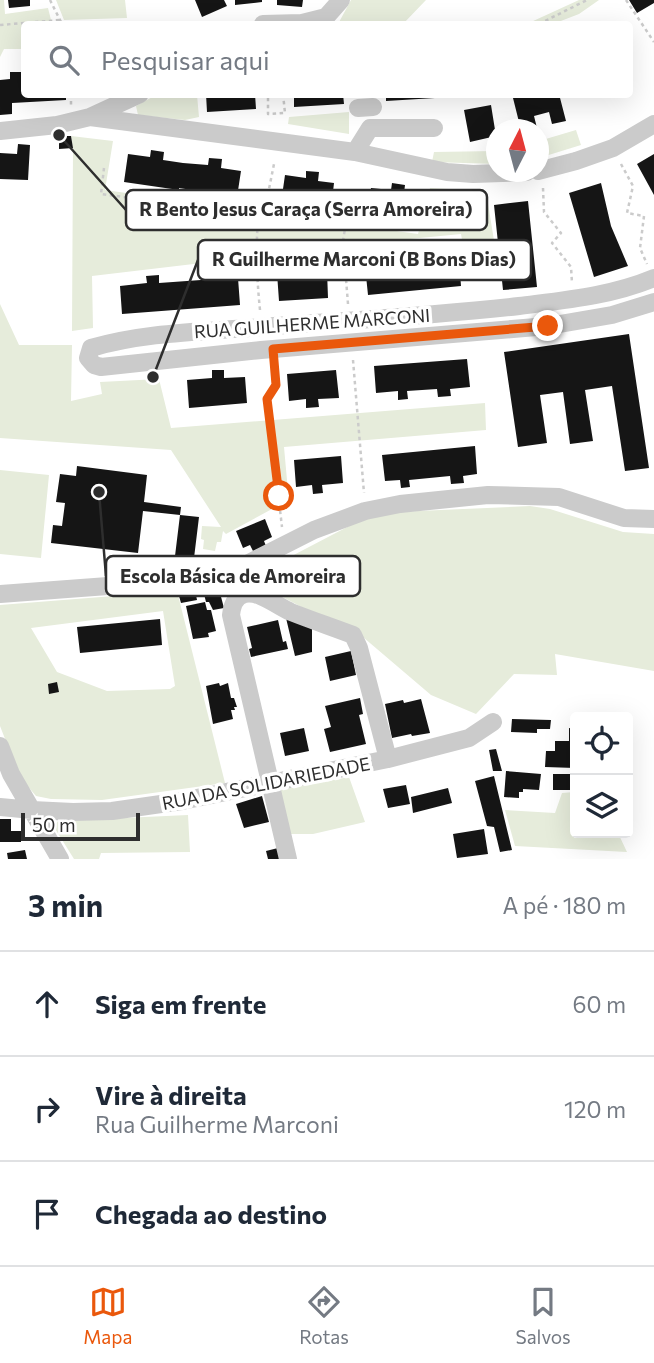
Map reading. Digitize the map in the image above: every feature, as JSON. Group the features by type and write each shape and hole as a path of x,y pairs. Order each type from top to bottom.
{"street":[{"path":"310,21 326,17 341,0"},
{"path":"0,131 57,125 90,117 131,98"},
{"path":"90,117 355,152 447,172 486,173"},
{"path":"549,167 613,148 654,124"},
{"path":"355,152 370,128 434,128"},
{"name":"RUA GUILHERME MARCONI","path":"654,278 583,298 489,309 166,334 106,343 91,348 88,358 94,365 101,367 273,349 548,326 612,315 654,302"},
{"path":"350,320 351,343"},
{"path":"0,594 175,581 245,565 314,530 365,512 400,504 507,494 559,497 624,518 654,519"},
{"path":"288,859 231,615 231,607 239,596 254,594 287,610 353,635 359,648 388,759"},
{"name":"RUA DA SOLIDARIEDADE","path":"0,807 73,812 112,811 182,801 388,759 469,738 493,722"},
{"path":"0,746 11,774 60,859"}],"path":[{"path":"50,0 60,21"},
{"path":"545,21 587,0"},
{"path":"626,0 654,42"},
{"path":"0,25 21,24"},
{"path":"268,98 268,114 285,113 283,98"},
{"path":"613,148 633,186 627,213 644,216 640,248"},
{"path":"261,327 256,271 258,215 261,195 270,189 274,164"},
{"path":"104,168 101,194 346,227"},
{"path":"538,182 544,212 561,233 552,243 571,267"},
{"path":"349,203 344,241 350,320"},
{"path":"351,343 365,512"},
{"path":"273,349 276,385 267,399 282,522 275,550"}],"green space":[{"path":"0,0 4,0 5,14 48,8 51,21 21,21 21,49 4,49 0,57"},
{"path":"56,0 125,0 127,18 64,20"},
{"path":"351,0 426,0 406,21 340,21"},
{"path":"579,0 599,0 579,14 561,21 533,21"},
{"path":"151,98 197,98 199,117 185,120 138,115 136,106"},
{"path":"349,112 349,134 288,124 289,117"},
{"path":"576,130 581,145 549,155 549,138"},
{"path":"71,136 113,141 105,190 418,234 430,188 486,191 497,259 466,263 461,234 358,244 358,268 331,269 328,251 92,276 93,328 72,331"},
{"path":"486,151 486,164 432,162 434,152"},
{"path":"0,304 19,345 72,345 71,401 102,394 100,382 159,379 171,428 485,403 486,430 284,447 288,491 273,494 272,509 226,534 223,531 221,542 217,542 215,551 203,549 202,526 221,527 171,450 0,438"},
{"path":"0,470 49,475 41,558 0,554"},
{"path":"530,506 550,509 623,532 654,534 654,671 555,654 557,675 514,674 476,714 431,695 350,626 342,628 248,579 374,513"},
{"path":"177,591 225,783 102,800 36,796 20,777 0,726 0,605","holes":["163,611 175,686 170,689 107,691 57,672 31,628"]},
{"path":"349,777 365,822 313,834 288,834 280,790"},
{"path":"570,792 570,838 620,838 627,852 515,846 505,810 555,813 562,793"},
{"path":"188,815 190,852 101,853 99,859 74,859 54,827 58,821"}],"building":[{"path":"8,0 30,0 30,6 9,8"},
{"path":"195,0 224,0 227,6 202,17"},
{"path":"235,0 262,0 262,2 235,5"},
{"path":"277,0 303,0 302,7 277,5"},
{"path":"629,0 654,0 654,3 637,13"},
{"path":"10,72 21,72 21,98 66,100 12,103 12,114 0,115 0,80 10,79"},
{"path":"206,98 255,98 256,109 207,112"},
{"path":"294,98 343,98 344,104 294,107"},
{"path":"386,98 435,98 386,101"},
{"path":"513,98 560,98 566,121 552,124 549,112 534,116 535,119 518,119"},
{"path":"491,105 493,119 486,119 486,138 470,142 464,110"},
{"path":"59,136 71,136 73,148 59,149"},
{"path":"18,144 30,145 28,180 0,179 0,153 17,154"},
{"path":"151,150 164,152 163,160 183,163 208,165 209,158 222,159 221,168 241,171 237,197 124,182 128,154 150,157"},
{"path":"654,154 654,195 637,164"},
{"path":"306,171 319,172 318,181 334,183 331,209 281,203 285,175 306,178"},
{"path":"392,183 405,185 404,193 420,195 417,222 367,215 371,188 391,190"},
{"path":"601,183 611,226 628,266 594,277 569,193"},
{"path":"528,201 537,287 503,290 494,205"},
{"path":"437,253 438,262 459,259 461,286 368,295 365,266 384,264 384,257 396,256 397,264 427,261 426,254"},
{"path":"310,263 310,272 327,271 328,298 279,301 277,273 298,272 297,264"},
{"path":"210,271 211,279 238,278 240,305 122,314 120,286 147,283 146,276 159,275 159,283 201,280 200,272"},
{"path":"629,334 649,468 625,471 612,386 585,390 593,441 570,444 563,392 540,395 547,443 518,447 504,352"},
{"path":"467,359 470,387 450,389 451,396 438,397 437,389 407,391 408,399 398,400 398,391 376,393 374,366"},
{"path":"212,370 224,370 224,378 245,377 247,403 189,408 187,380 212,378"},
{"path":"336,370 339,398 318,399 319,407 306,408 306,399 289,401 287,374"},
{"path":"475,446 477,474 463,476 464,483 451,484 450,476 409,480 410,487 401,488 400,480 385,481 382,455"},
{"path":"341,456 343,483 322,485 323,493 313,494 312,485 296,487 294,460"},
{"path":"77,466 147,475 144,502 181,507 180,515 143,511 138,553 51,543 53,525 62,526 65,503 56,502 60,474 76,476"},
{"path":"180,515 199,517 194,558 175,556"},
{"path":"265,519 272,537 264,541 266,546 253,551 250,545 243,548 236,531"},
{"path":"220,593 224,608 213,610 209,602 206,602 204,594"},
{"path":"196,595 197,600 181,603 179,596"},
{"path":"205,602 207,610 211,610 216,631 208,633 209,637 193,639 186,606"},
{"path":"286,618 312,626 312,652 295,656"},
{"path":"160,619 162,645 80,653 77,627"},
{"path":"278,620 283,642 286,641 288,649 251,657 249,649 252,648 247,627"},
{"path":"351,651 356,675 330,681 325,657"},
{"path":"57,682 59,692 49,694 48,684"},
{"path":"219,683 220,686 228,683 231,698 234,698 237,707 231,710 233,719 213,724 206,686"},
{"path":"360,698 363,714 359,715 366,744 330,752 324,729 331,727 325,706"},
{"path":"421,699 430,733 392,738 385,704"},
{"path":"512,719 551,720 550,729 537,729 537,733 511,732"},
{"path":"304,728 309,751 285,756 280,733"},
{"path":"569,728 570,768 545,767 546,751 555,751 555,741 569,741"},
{"path":"496,749 502,771 493,771 489,750"},
{"path":"506,771 541,774 539,790 523,789 523,792 519,792 519,798 504,797"},
{"path":"553,774 570,774 570,790 553,790"},
{"path":"494,776 512,850 500,852 494,827 487,826 475,781"},
{"path":"406,785 410,804 388,808 383,789"},
{"path":"448,788 452,803 413,813 411,797"},
{"path":"262,796 269,822 244,828 236,804"},
{"path":"0,819 11,819 11,831 21,831 21,842 0,842"},
{"path":"484,829 488,854 457,858 453,834"},
{"path":"282,847 284,859 268,859 266,851"},
{"path":"25,850 27,859 8,859 7,853"}],"place":[{"name":"R Bento Jesus Caraça (Serra Amoreira)","path":"59,135"},
{"name":"R Guilherme Marconi (B Bons Dias)","path":"153,377"},
{"name":"Escola Básica de Amoreira","path":"99,492"}],"route":[{"path":"279,496 267,399 276,385 273,349 548,326"}]}
